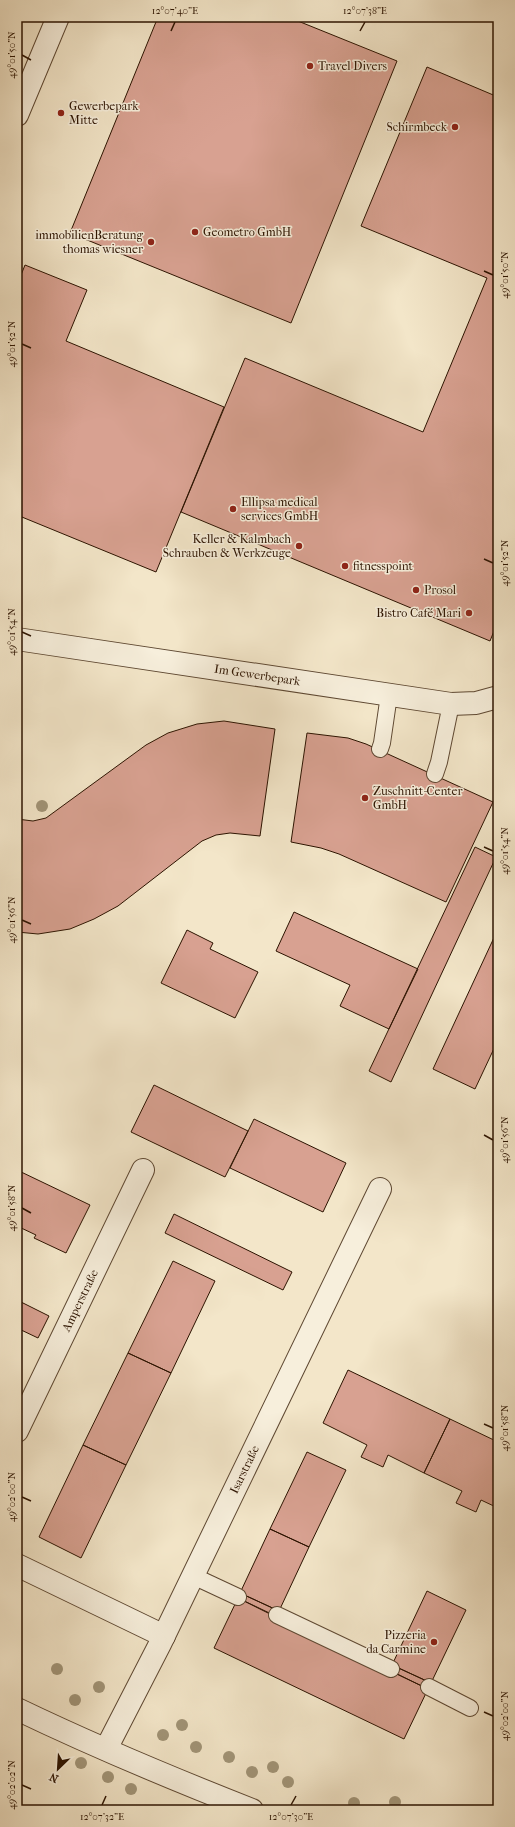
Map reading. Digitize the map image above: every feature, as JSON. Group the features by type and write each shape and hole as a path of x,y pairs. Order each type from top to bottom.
{"street":[{"path":"17,115 58,17"},
{"name":"Im Gewerbepark","path":"17,639 451,704 476,703 498,697"},
{"name":"Amperstraße","path":"17,1431 143,1170"},
{"name":"Isarstraße","path":"106,1749 164,1636 380,1189"},
{"path":"17,1565 164,1636"},
{"path":"17,1709 201,1790 252,1810"}],"lane":[{"path":"380,749 389,695"},
{"path":"435,774 439,762 451,704"},
{"path":"193,1576 238,1597"},
{"path":"277,1615 391,1669"},
{"path":"429,1687 470,1708"}],"building":[{"path":"158,17 288,17 397,61 291,323 70,233"},
{"path":"427,67 498,97 498,621 490,641 181,512 245,358 423,432 487,278 361,226"},
{"path":"25,265 87,290 66,341 224,407 156,572 17,515 17,285"},
{"path":"224,721 275,729 260,836 230,833 216,835 202,841 118,906 94,919 70,929 38,934 17,932 17,819 33,821 46,818 146,745 168,733 197,724"},
{"path":"307,733 348,738 366,744 493,802 446,902 339,854 321,848 291,842"},
{"path":"475,847 496,857 391,1082 369,1071"},
{"path":"294,912 418,969 389,1029 340,1006 350,985 276,951"},
{"path":"498,929 498,1040 475,1089 433,1069"},
{"path":"187,930 213,943 210,949 258,972 235,1018 161,983"},
{"path":"154,1085 248,1131 225,1177 131,1132"},
{"path":"254,1119 346,1163 323,1212 230,1168"},
{"path":"17,1170 90,1205 66,1253 34,1238 36,1235 17,1226"},
{"path":"174,1214 292,1272 283,1290 165,1233"},
{"path":"173,1261 215,1281 171,1373 128,1353"},
{"path":"17,1300 49,1316 38,1338 17,1328"},
{"path":"128,1353 171,1373 126,1465 83,1445"},
{"path":"348,1370 450,1419 424,1473 388,1455 383,1467 361,1457 367,1445 323,1423"},
{"path":"450,1419 498,1442 498,1508 481,1500 476,1512 456,1503 462,1491 424,1473"},
{"path":"83,1445 126,1465 81,1558 39,1537"},
{"path":"307,1452 346,1470 309,1547 270,1529"},
{"path":"270,1529 309,1547 279,1611 240,1593"},
{"path":"427,1591 466,1610 431,1683 392,1665"},
{"path":"240,1593 279,1611 276,1617 238,1598"},
{"path":"238,1598 428,1689 404,1739 214,1648"},
{"path":"392,1665 431,1683 428,1689 391,1671"}],"place":[{"name":"Travel Divers","path":"310,66"},
{"name":"Gewerbepark Mitte","path":"61,113"},
{"name":"Schirmbeck","path":"455,127"},
{"name":"Geometro GmbH","path":"195,232"},
{"name":"immobilienBeratung thomas wiesner","path":"151,242"},
{"name":"Ellipsa medical services GmbH","path":"233,509"},
{"name":"Keller & Kalmbach Schrauben & Werkzeuge","path":"299,546"},
{"name":"fitnesspoint","path":"345,566"},
{"name":"Prosol","path":"416,590"},
{"name":"Bistro Café Mari","path":"469,613"},
{"name":"Zuschnitt-Center GmbH","path":"365,798"},
{"name":"Pizzeria da Carmine","path":"434,1642"}]}
